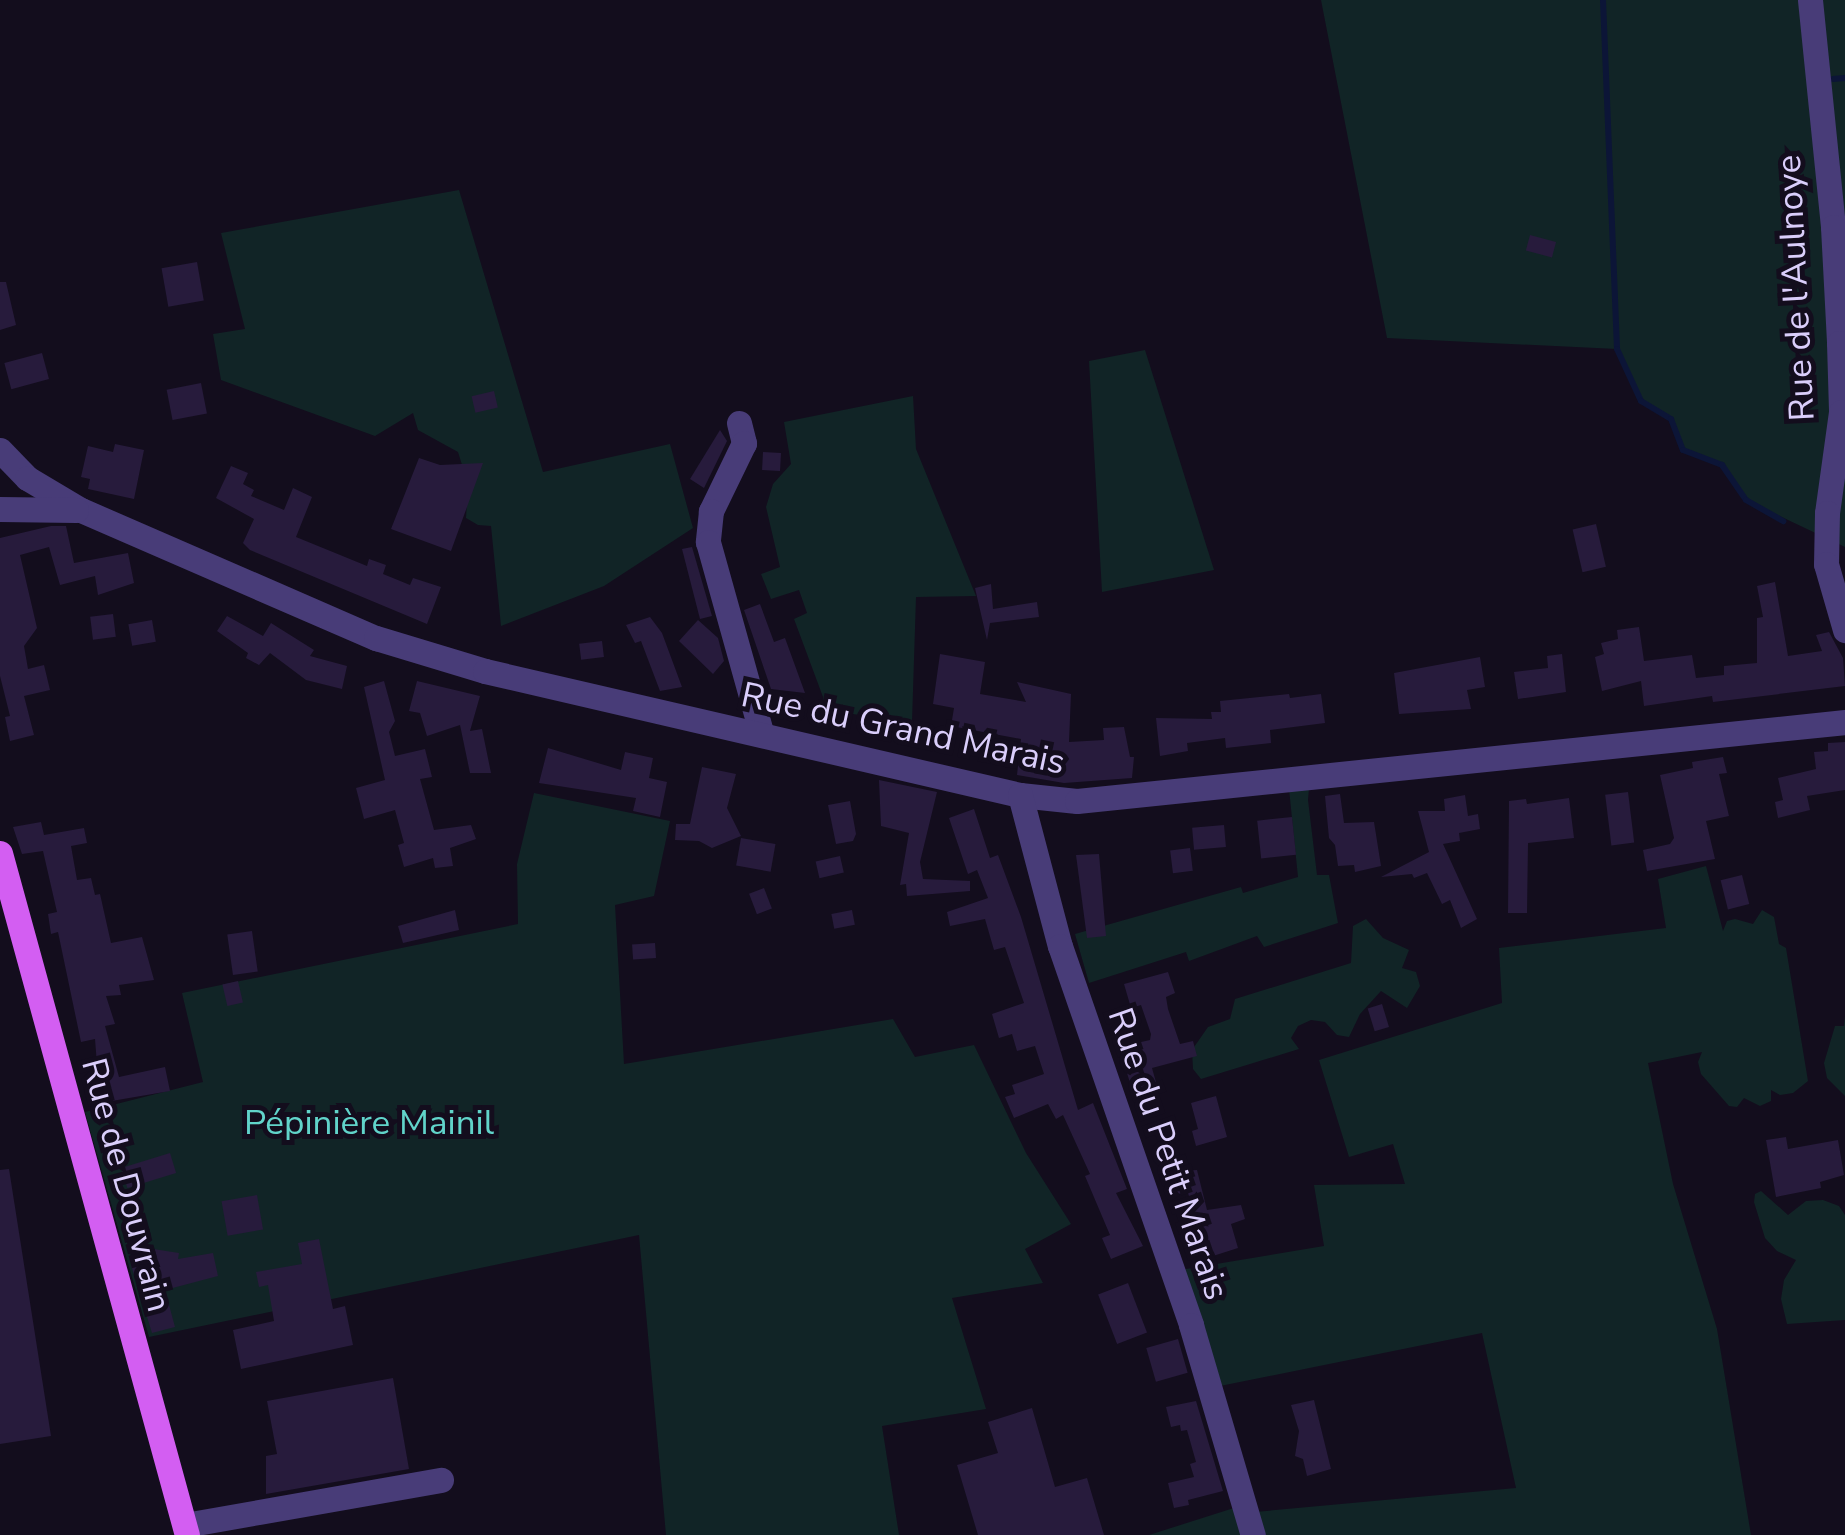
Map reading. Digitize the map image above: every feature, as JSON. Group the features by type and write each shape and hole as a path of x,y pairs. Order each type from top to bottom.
{"main road":[{"name":"Rue de Douvrain","path":"0,853 186,1530"}],"street":[{"name":"Rue de l'Aulnoye","path":"1810,0 1833,227 1841,412 1825,551 1845,630"},
{"path":"740,423 744,443 711,510 708,542 762,736"},
{"name":"Rue du Grand Marais","path":"0,450 27,478 81,510 376,638 484,671 1020,796 1077,801 1845,722"},
{"path":"0,509 81,510"},
{"name":"Rue du Petit Marais","path":"1020,796 1060,946 1196,1340 1253,1535"},
{"path":"186,1530 441,1480"}],"green space":[{"path":"1321,0 1845,0 1845,547 1746,500 1722,465 1683,450 1671,419 1641,401 1617,349 1387,338"},
{"path":"459,190 543,472 670,444 693,528 604,586 501,626 491,526 478,525 466,518 468,484 458,452 418,430 413,413 375,436 221,380 213,334 245,329 221,233"},
{"path":"1145,350 1214,570 1102,592 1089,361"},
{"path":"913,396 916,449 976,596 916,597 912,722 823,710 823,697 794,619 807,613 799,590 771,599 761,574 780,567 766,507 773,484 791,464 784,422"},
{"path":"1310,777 1308,800 1317,875 1329,875 1338,923 1264,947 1257,936 1189,961 1186,952 1089,983 1075,934 1241,887 1243,893 1298,877 1288,779"},
{"name":"Pépinière Mainil","path":"534,793 670,821 654,896 615,905 624,1064 893,1019 915,1057 974,1045 1026,1153 1071,1224 1025,1249 1043,1283 952,1298 986,1409 882,1426 899,1535 666,1535 639,1235 149,1337 85,1112 203,1082 182,993 518,924 517,864"},
{"path":"1706,866 1723,931 1727,921 1735,919 1753,924 1762,910 1774,917 1779,944 1786,948 1808,1081 1793,1093 1780,1095 1771,1090 1771,1101 1760,1106 1744,1098 1737,1107 1729,1106 1701,1074 1698,1062 1702,1052 1648,1063 1673,1184 1717,1329 1751,1535 1261,1535 1255,1512 1516,1488 1482,1333 1220,1386 1180,1270 1324,1246 1314,1185 1405,1184 1393,1144 1349,1157 1319,1060 1502,1003 1499,948 1666,928 1658,879"},
{"path":"1366,919 1383,938 1409,950 1402,968 1416,972 1420,986 1407,1008 1381,991 1360,1014 1349,1037 1337,1035 1325,1022 1311,1020 1298,1026 1291,1038 1299,1049 1201,1079 1193,1069 1192,1050 1208,1027 1230,1019 1235,999 1351,963 1353,926"},
{"path":"1845,1016 1845,1096 1827,1078 1824,1063 1835,1026 1844,1026"},
{"path":"1761,1191 1788,1215 1806,1201 1823,1200 1839,1206 1845,1215 1845,1320 1787,1324 1781,1299 1784,1280 1796,1260 1777,1251 1765,1238 1754,1202 1755,1194"},
{"path":"1237,1507 1245,1535 1149,1535"}],"building":[{"path":"1530,235 1556,242 1552,257 1526,250"},
{"path":"197,262 204,300 168,307 162,268"},
{"path":"0,282 6,282 16,325 0,330"},
{"path":"42,353 49,379 11,389 4,363"},
{"path":"201,383 207,413 173,420 167,390"},
{"path":"494,391 498,408 475,413 472,396"},
{"path":"720,430 727,441 704,488 690,479"},
{"path":"115,444 144,450 134,499 88,489 90,479 81,477 88,446 113,452"},
{"path":"763,452 781,453 780,471 762,470"},
{"path":"419,458 440,465 483,463 451,551 391,529"},
{"path":"231,466 248,473 243,484 254,490 251,496 284,510 293,488 312,497 296,537 367,566 369,559 386,565 383,574 410,585 413,578 441,587 427,624 250,550 243,543 254,519 216,498"},
{"path":"1596,524 1606,567 1583,572 1573,529"},
{"path":"66,526 74,563 128,553 134,583 98,595 95,576 60,585 49,547 20,555 37,628 24,646 28,669 44,665 50,690 24,696 34,735 10,741 5,717 10,716 0,676 0,538"},
{"path":"692,547 712,616 700,619 682,549"},
{"path":"1775,582 1788,656 1822,651 1816,635 1829,632 1843,658 1845,686 1713,702 1712,696 1644,706 1641,681 1602,691 1595,657 1604,654 1601,643 1618,639 1617,630 1639,627 1644,661 1692,655 1696,678 1724,675 1724,666 1757,663 1757,618 1763,617 1757,586"},
{"path":"991,584 993,609 1037,602 1039,617 990,623 987,640 975,588"},
{"path":"760,604 774,642 785,638 805,693 771,689 744,610"},
{"path":"113,614 116,637 93,640 90,617"},
{"path":"227,616 263,636 271,623 314,650 310,656 347,666 342,689 306,680 270,653 259,665 246,658 248,653 217,631"},
{"path":"650,617 662,633 682,687 660,691 641,641 635,643 626,625"},
{"path":"152,620 156,642 132,646 128,624"},
{"path":"698,620 718,638 724,661 713,674 679,641"},
{"path":"602,641 604,657 581,660 579,644"},
{"path":"940,654 985,662 980,694 1026,702 1017,682 1071,694 1069,742 1104,740 1103,728 1124,727 1130,757 1134,757 1132,778 1064,783 1017,775 1021,739 951,726 954,708 933,704"},
{"path":"1562,654 1566,692 1518,699 1514,672 1548,668 1547,656"},
{"path":"1480,657 1485,687 1467,690 1471,709 1399,714 1394,673"},
{"path":"384,681 395,721 389,732 395,756 425,749 432,777 420,779 434,830 471,825 476,839 450,848 453,866 435,868 433,858 404,867 398,845 404,843 395,810 364,819 356,788 385,780 364,687"},
{"path":"417,681 480,696 470,731 482,729 491,773 470,773 460,725 427,736 420,713 409,711"},
{"path":"1289,694 1290,698 1321,694 1325,723 1270,730 1271,743 1226,748 1225,738 1187,743 1188,751 1160,756 1156,718 1212,719 1211,712 1221,712 1220,701"},
{"path":"1845,742 1845,790 1807,796 1810,810 1778,818 1775,802 1783,800 1778,778 1816,769 1814,752 1828,751 1828,743"},
{"path":"548,748 621,770 625,752 653,758 649,778 667,782 660,817 633,811 636,798 539,783"},
{"path":"1723,757 1727,773 1719,774 1729,816 1706,821 1715,859 1647,871 1643,850 1670,844 1674,838 1660,775 1693,768 1692,762"},
{"path":"702,767 736,774 727,808 741,836 712,848 699,841 675,840 676,824 690,824"},
{"path":"879,780 937,792 920,862 923,879 970,881 970,891 907,896 906,884 900,885 909,833 881,826"},
{"path":"1628,792 1634,843 1611,845 1605,795"},
{"path":"1340,794 1344,823 1374,822 1381,866 1355,872 1354,865 1338,866 1335,845 1329,838 1325,796"},
{"path":"1465,795 1468,816 1478,814 1480,829 1459,833 1460,841 1443,844 1477,919 1461,928 1450,900 1442,904 1427,873 1414,878 1412,874 1381,877 1429,852 1418,811 1445,811 1444,799"},
{"path":"1569,798 1574,838 1528,843 1527,913 1508,913 1509,801 1526,799 1527,804"},
{"path":"850,801 856,834 853,841 836,844 828,805"},
{"path":"974,809 990,858 998,855 1021,917 1078,1110 1093,1103 1127,1189 1116,1193 1143,1246 1111,1259 1102,1238 1110,1235 1085,1176 1090,1174 1063,1115 1056,1119 1048,1104 1014,1118 1005,1097 1015,1094 1012,1085 1044,1074 1035,1046 1017,1051 1012,1034 999,1038 992,1014 1024,1003 1005,947 994,950 985,919 950,926 947,912 988,898 977,870 968,874 949,818"},
{"path":"1292,817 1296,855 1261,858 1257,821"},
{"path":"41,822 44,835 84,828 87,843 71,846 77,880 91,878 95,895 100,894 111,943 142,937 154,980 119,985 121,995 106,996 115,1024 105,1026 119,1077 165,1067 170,1091 100,1103 95,1039 81,1042 58,932 51,934 48,914 57,912 43,851 22,854 13,827"},
{"path":"1224,825 1226,847 1194,850 1192,828"},
{"path":"741,838 775,844 771,872 736,866"},
{"path":"1190,848 1193,871 1173,873 1170,850"},
{"path":"1099,854 1106,936 1087,938 1076,855"},
{"path":"840,856 844,873 819,878 816,862"},
{"path":"1742,875 1749,904 1728,909 1721,880"},
{"path":"764,888 772,909 757,914 749,894"},
{"path":"455,910 459,930 403,943 398,926"},
{"path":"852,910 855,925 834,929 831,914"},
{"path":"252,931 258,972 233,975 227,934"},
{"path":"655,943 656,958 633,960 632,945"},
{"path":"1168,972 1175,993 1166,997 1168,1009 1180,1044 1193,1041 1197,1056 1152,1068 1159,1093 1143,1098 1139,1084 1131,1086 1119,1047 1150,1040 1151,1034 1141,1005 1131,1008 1124,984"},
{"path":"238,981 243,1002 227,1006 222,985"},
{"path":"1382,1004 1389,1027 1375,1031 1368,1008"},
{"path":"1216,1096 1227,1137 1196,1146 1192,1131 1198,1129 1191,1103"},
{"path":"1786,1137 1788,1149 1838,1140 1844,1175 1820,1182 1821,1188 1776,1197 1766,1140"},
{"path":"170,1153 176,1173 127,1188 121,1168"},
{"path":"9,1169 51,1436 0,1444 0,1170"},
{"path":"1197,1170 1207,1210 1241,1205 1245,1219 1231,1224 1238,1248 1213,1256 1205,1232 1200,1233 1188,1193 1172,1194 1165,1172"},
{"path":"257,1195 263,1229 228,1236 222,1201"},
{"path":"319,1239 333,1309 345,1306 353,1345 241,1369 233,1330 274,1321 268,1285 259,1287 256,1272 302,1264 298,1243"},
{"path":"134,1246 179,1253 178,1259 213,1253 218,1276 165,1290 175,1327 152,1333 131,1265"},
{"path":"1128,1283 1147,1332 1117,1344 1098,1294"},
{"path":"1178,1339 1188,1373 1156,1382 1146,1348"},
{"path":"393,1378 409,1469 266,1494 266,1456 277,1454 267,1401"},
{"path":"1314,1400 1331,1469 1307,1476 1303,1459 1295,1456 1299,1431 1291,1405"},
{"path":"1196,1401 1223,1491 1174,1508 1168,1483 1194,1477 1190,1464 1196,1462 1187,1430 1181,1431 1180,1425 1171,1427 1166,1407"},
{"path":"1032,1408 1055,1487 1087,1478 1104,1535 978,1535 957,1465 998,1453 988,1422"}],"waterway":[{"path":"1603,0 1617,349 1641,401 1671,419 1683,450 1722,465 1746,500 1783,521"},
{"path":"1833,79 1845,78"}]}
